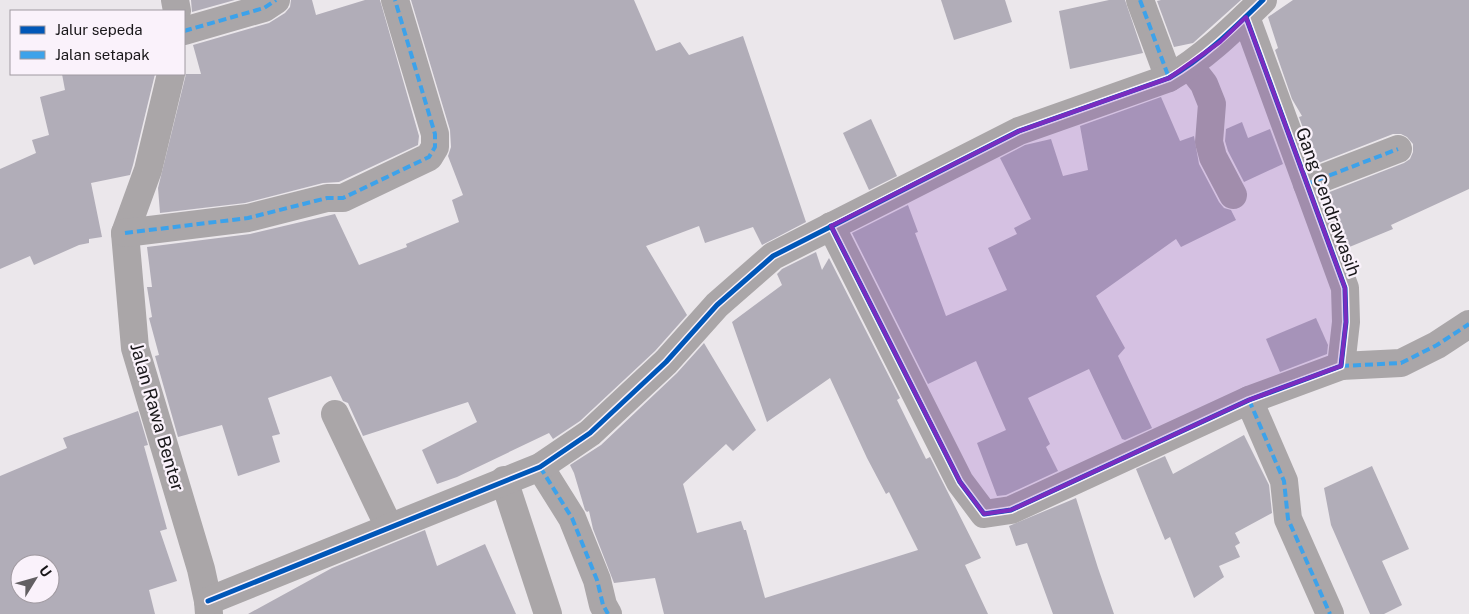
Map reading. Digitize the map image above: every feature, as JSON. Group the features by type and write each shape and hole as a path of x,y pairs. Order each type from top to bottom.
{"street":[{"path":"185,31 264,8 276,0"},
{"path":"125,233 248,218 327,198 343,198 429,157 435,147 435,134 395,0"},
{"path":"1140,0 1179,72 1204,84 1212,104 1209,142 1214,157 1233,195"},
{"path":"208,607 389,527 540,466 590,433 666,362 717,305 773,256 1019,131 1179,72 1220,42 1254,8"},
{"name":"Gang Cendrawasih","path":"1254,8 1306,184 1345,288 1346,322 1341,366"},
{"name":"Jalan Rawa Benter","path":"171,75 148,170 125,233 135,348 201,569 208,607"},
{"path":"1306,184 1398,149"},
{"path":"831,226 960,482 984,514 1011,510 1249,400 1341,366 1401,363 1437,345 1469,324"},
{"path":"1249,400 1284,481 1288,520 1330,614"},
{"path":"335,414 389,527"},
{"path":"540,466 572,518 608,614"},
{"path":"504,480 548,614"}],"highlighted area":[{"path":"1246,17 1345,288 1346,322 1341,366 1249,400 1011,510 984,514 960,482 831,226 1019,131 1169,78 1220,42"}],"building":[{"path":"191,0 235,0 192,12"},
{"path":"291,0 312,0 316,15 365,0 380,0 419,136 418,145 339,182 323,183 245,203 160,213 158,188 186,74 201,74 193,45 269,23 285,13 290,7"},
{"path":"411,0 634,0 656,51 680,42 689,55 743,36 806,222 762,245 753,227 705,243 699,226 646,246 687,315 655,351 580,421 553,439 549,433 457,477 437,484 422,450 477,422 468,402 363,436 348,403 343,401 331,376 268,398 280,434 272,436 280,462 238,476 222,425 178,437 155,356 159,355 149,318 152,317 147,287 152,287 147,247 250,234 335,214 359,265 407,247 406,244 459,222 452,200 463,195 448,156 451,147 450,130"},
{"path":"941,0 1005,0 1012,22 954,40"},
{"path":"1109,0 1125,0 1143,53 1070,69 1059,11"},
{"path":"1241,0 1193,43 1174,47 1157,1"},
{"path":"1293,0 1469,0 1469,189 1391,225 1393,229 1347,248 1327,193 1404,163 1410,159 1413,152 1413,144 1407,137 1401,134 1393,134 1316,164 1299,117 1302,116 1292,99 1275,50 1278,48 1268,17"},
{"path":"62,75 155,75 130,175 91,183 102,237 89,239 89,243 79,245 34,265 30,256 0,269 0,169 36,153 32,140 49,135 40,97 65,90"},
{"path":"1161,97 1180,141 1194,136 1199,164 1219,202 1224,208 1231,210 1236,220 1181,247 1176,239 1096,296 1125,348 1118,356 1152,428 1125,440 1122,439 1089,369 1028,398 1050,444 1046,447 1058,471 1006,495 997,496 977,443 1006,430 976,361 928,384 852,233 908,205 918,232 915,233 946,316 1007,290 988,248 1017,234 1014,228 1031,219 1000,158 1025,145 1051,139 1063,176 1088,170 1080,126"},
{"path":"871,119 897,176 869,190 843,133"},
{"path":"1242,122 1248,138 1270,129 1283,164 1244,182 1225,141 1226,129"},
{"path":"816,252 822,270 829,258 900,398 897,400 926,459 930,457 981,558 965,565 988,614 664,614 655,578 614,583 593,529 589,511 585,510 570,465 601,445 677,373 704,343 756,430 733,451 726,444 683,484 697,533 741,521 744,530 746,530 765,598 918,550 889,492 886,494 867,458 830,378 767,422 732,322 782,285 777,274 782,269"},
{"path":"1316,318 1328,345 1327,354 1280,372 1266,339"},
{"path":"138,411 148,445 144,446 167,529 160,531 177,581 149,590 155,614 0,614 0,476 67,448 63,438"},
{"path":"1244,435 1269,485 1272,513 1235,533 1240,543 1235,546 1240,557 1219,566 1224,577 1194,598 1170,537 1165,540 1136,469 1165,456 1173,474"},
{"path":"1372,466 1409,549 1382,561 1402,605 1384,614 1370,614 1331,525 1324,488"},
{"path":"1076,498 1114,614 1053,614 1027,543 1016,546 1009,526"},
{"path":"425,530 437,566 485,544 516,614 248,614 332,568"}],"marked path":[{"path":"185,31 264,8 276,0"},
{"path":"125,233 248,218 327,198 343,198 429,157 435,147 435,134 395,0"},
{"path":"1140,0 1169,78"},
{"path":"1307,184 1398,149"},
{"path":"1341,366 1401,363 1437,345 1469,324"},
{"path":"1249,400 1284,481 1288,519 1330,614"},
{"path":"540,467 572,518 597,580 603,605 608,614"}],"cycle path":[{"path":"208,601 540,467 590,433 666,362 717,305 773,256 1019,131 1169,78 1207,52 1263,0"},
{"path":"831,226 960,482 984,514 1011,510 1249,400 1341,366 1346,322 1345,288 1246,17"}]}
